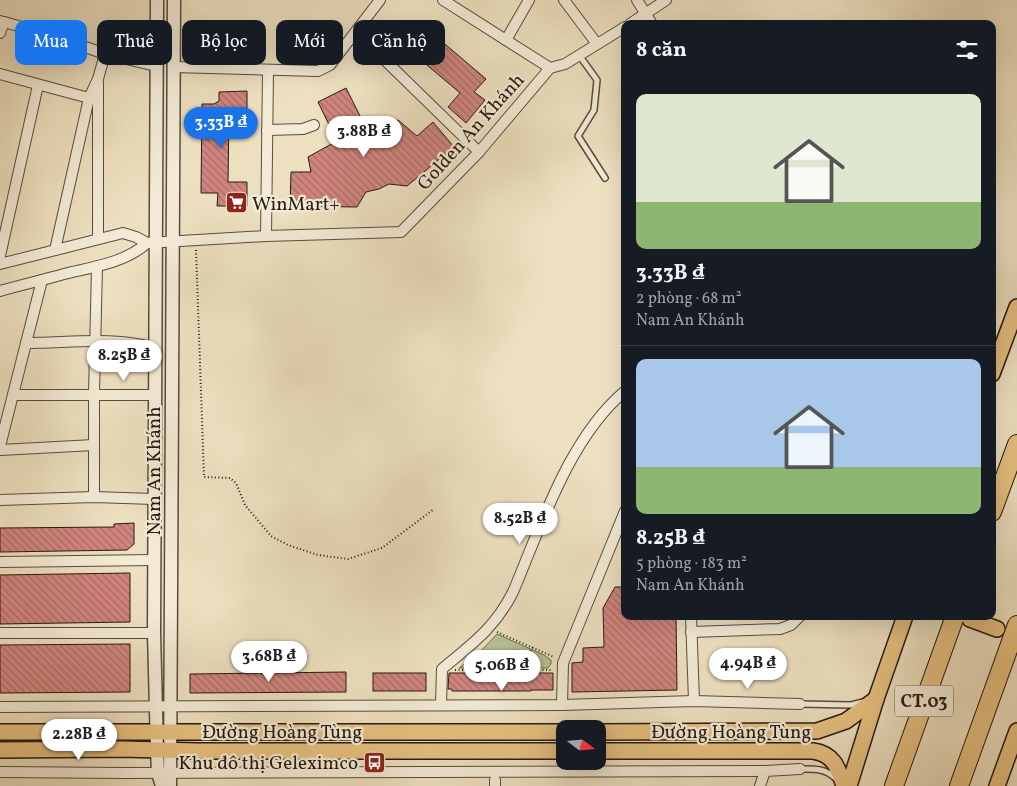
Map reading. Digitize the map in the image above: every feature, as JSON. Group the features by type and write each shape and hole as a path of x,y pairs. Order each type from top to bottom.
{"highway":[{"path":"996,501 1017,444"},
{"name":"CT.03","path":"894,786 962,620"},
{"path":"958,786 1017,625"}],"main road":[{"path":"996,351 1017,307"},
{"path":"850,786 876,699 903,620"},
{"path":"969,620 997,629"},
{"name":"Đường Hoàng Tùng","path":"606,732 817,731 846,721 876,699"},
{"path":"997,786 1017,731"},
{"name":"Đường Hoàng Tùng","path":"0,732 556,732"},
{"name":"Đường Hoàng Tùng","path":"0,750 556,751"},
{"name":"Đường Hoàng Tùng","path":"606,751 821,752 833,760 843,786"}],"street":[{"name":"Nam An Khánh","path":"157,0 151,243 156,348 154,395 154,633 156,706 163,732"},
{"name":"Nam An Khánh","path":"163,732 170,706 174,0"},
{"path":"365,20 380,0"},
{"path":"444,0 550,68"},
{"path":"506,40 530,0"},
{"path":"564,0 597,44"},
{"path":"637,0 650,20"},
{"path":"636,20 666,0"},
{"path":"0,33 2,22 97,51"},
{"name":"Golden An Khánh","path":"151,243 266,236 401,232 479,152 550,68 565,64 621,29"},
{"path":"173,67 318,71 330,65 353,36"},
{"path":"55,250 89,98 102,65"},
{"path":"152,65 156,66"},
{"path":"390,65 479,152"},
{"path":"266,236 268,70"},
{"path":"0,74 89,98"},
{"path":"98,79 98,239"},
{"path":"0,256 38,85"},
{"path":"267,130 303,128 314,125"},
{"path":"0,264 123,233 151,243"},
{"path":"0,291 126,257 151,243"},
{"path":"94,497 97,266"},
{"path":"42,280 0,448 94,445"},
{"path":"26,344 115,340 156,348"},
{"path":"13,395 154,395"},
{"path":"441,705 442,670 489,628 504,610 573,458 596,421 621,395"},
{"path":"0,500 94,497 154,499"},
{"path":"562,705 563,665 621,521"},
{"path":"0,562 154,560"},
{"path":"154,592 171,592"},
{"path":"691,620 694,701"},
{"path":"691,632 780,629 791,625 796,620"},
{"path":"0,633 154,633"},
{"path":"0,707 562,705 694,701 803,704"},
{"path":"162,786 164,773 163,732"},
{"path":"0,772 164,773 804,769"},
{"path":"760,786 765,770"},
{"path":"164,773 170,786"}],"lane":[{"path":"579,55 598,80 594,110 578,136 606,178"},
{"path":"803,704 851,705 876,699"},
{"path":"804,769 819,769 831,773 843,786"}],"path":[{"path":"196,240 204,477 230,478 236,483 245,505 271,536 288,545 318,555 348,559 382,548 434,509"},
{"path":"489,628 532,647 563,665"},
{"path":"515,670 519,663 524,661 532,647"},
{"path":"524,661 530,662 535,670"},
{"path":"442,670 535,670 563,665"}],"green space":[{"path":"497,634 544,655 551,660 551,664 548,668 459,668 481,651"}],"building":[{"path":"445,44 486,79 474,92 485,100 466,123 448,107 460,93 427,65 445,65"},
{"path":"346,88 366,128 398,120 417,136 433,122 454,147 407,186 389,184 366,192 357,207 290,206 291,172 311,172 308,157 337,141 318,102"},
{"path":"247,91 247,114 229,114 228,182 247,182 247,206 217,206 218,193 201,193 202,104 214,104 219,101 219,92"},
{"path":"134,523 134,544 127,550 0,552 0,528 114,527 114,524"},
{"path":"130,573 130,622 0,624 0,575"},
{"path":"615,587 621,587 621,620 676,620 677,690 572,692 572,663 583,662 583,648 604,647 603,608"},
{"path":"130,644 130,692 0,693 0,645"},
{"path":"346,672 346,692 190,693 190,674"},
{"path":"373,673 426,673 426,691 373,691"},
{"path":"449,673 553,673 553,690 452,691 452,689 448,689"}],"place":[{"name":"WinMart+","path":"236,203"},
{"name":"Khu đô thị Geleximco","path":"374,762"}]}
